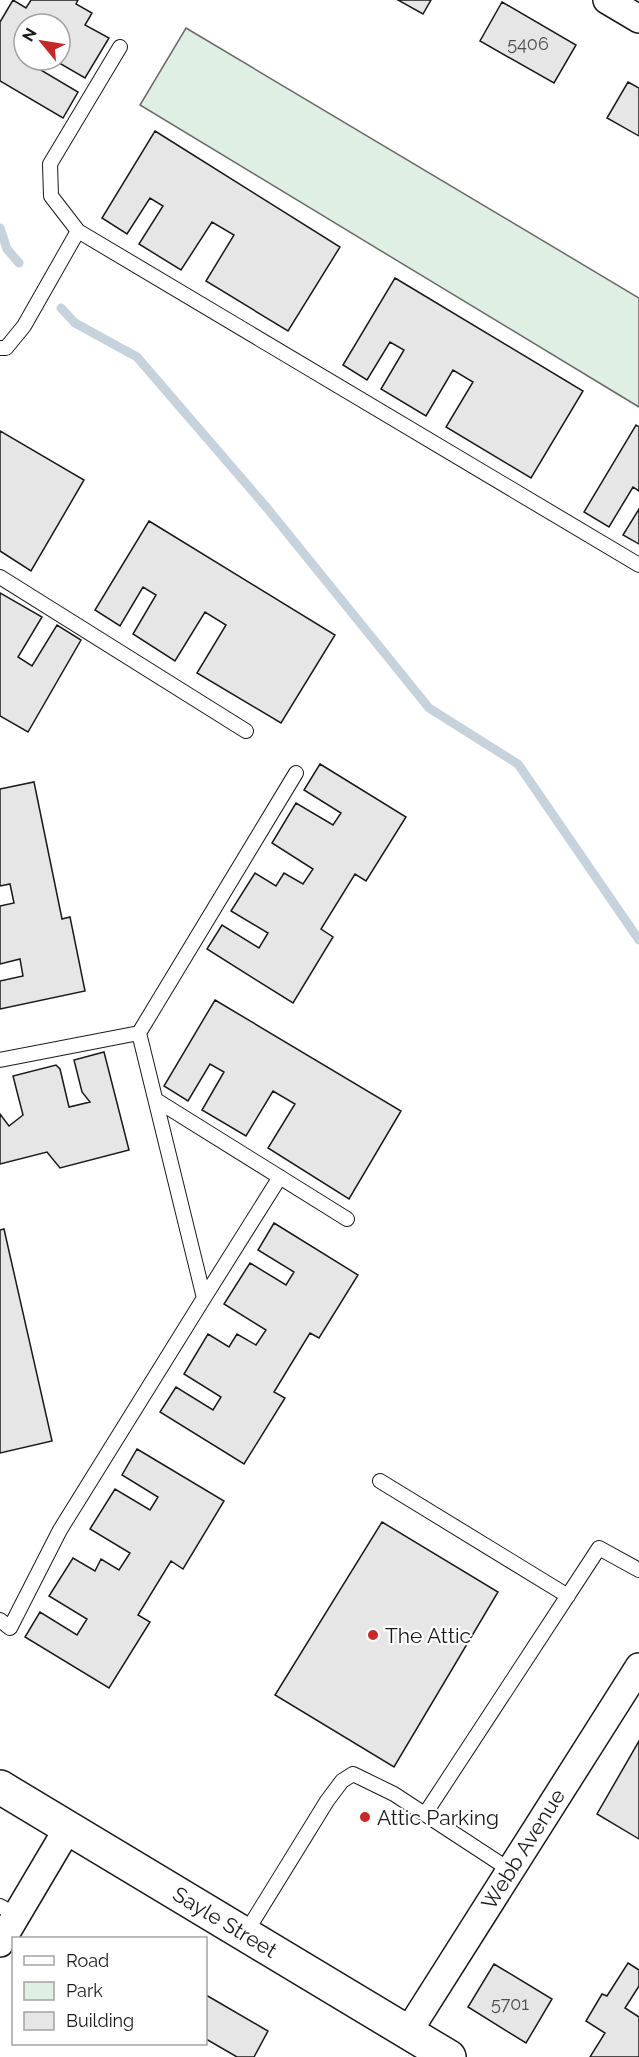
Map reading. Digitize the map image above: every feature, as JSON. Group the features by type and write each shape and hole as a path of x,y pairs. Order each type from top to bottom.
{"street":[{"path":"607,0 639,19"},
{"name":"Webb Avenue","path":"408,2032 639,1667"},
{"name":"Sayle Street","path":"0,1787 449,2057"},
{"path":"0,1943 8,1911 68,1828"}],"lane":[{"path":"120,47 50,164 51,196 78,231 639,565"},
{"path":"0,348 6,348 24,326 78,231"},
{"path":"0,577 246,730"},
{"path":"204,1298 139,1033 296,773"},
{"path":"0,1060 139,1033"},
{"path":"156,1101 346,1219"},
{"path":"0,1620 10,1628 60,1530 280,1177"},
{"path":"380,1481 568,1596"},
{"path":"425,1814 599,1548 639,1570"},
{"path":"245,1934 327,1801 342,1781 353,1774 366,1779 425,1814 510,1870"}],"green space":[{"path":"186,28 639,298 639,407 140,105"}],"building":[{"path":"13,0 26,8 31,0 78,0 76,4 92,13 85,25 109,38 85,78 72,70 72,12 12,12 12,72 44,72 78,92 63,118 0,81 0,22"},
{"path":"398,0 431,0 423,14"},
{"path":"502,2 576,45 554,83 480,41"},
{"path":"628,82 639,88 639,136 607,118"},
{"path":"155,131 340,247 288,331 206,281 234,235 212,222 181,270 139,244 163,206 150,198 127,234 102,218"},
{"path":"395,278 583,391 531,478 446,427 473,382 453,370 426,416 381,389 404,350 390,342 367,380 343,365"},
{"path":"636,425 639,427 639,491 633,487 609,527 584,512"},
{"path":"0,431 84,480 31,571 0,551"},
{"path":"639,509 639,544 623,535"},
{"path":"149,521 335,635 281,723 197,673 226,625 205,612 175,661 133,634 156,595 143,587 120,626 95,610"},
{"path":"0,593 42,617 18,657 32,666 57,625 81,640 28,732 0,716"},
{"path":"320,764 406,817 366,881 355,874 321,929 333,937 293,1003 207,949 222,925 259,948 268,933 231,911 255,873 276,886 284,873 303,884 313,869 272,843 296,803 333,825 341,813 304,790"},
{"path":"34,782 62,919 70,917 85,991 0,1009 0,981 23,976 20,959 0,964 0,906 14,903 10,884 0,886 0,789"},
{"path":"215,1000 401,1111 349,1199 268,1148 295,1104 273,1091 246,1136 202,1110 224,1072 210,1064 188,1101 164,1086"},
{"path":"104,1052 129,1150 60,1168 47,1152 0,1164 0,1114 9,1126 23,1115 13,1076 56,1065 60,1069 69,1107 90,1102 82,1092 74,1060"},
{"path":"274,1223 358,1275 319,1338 310,1333 274,1392 285,1398 244,1464 160,1412 176,1387 213,1410 221,1397 184,1374 208,1334 229,1347 237,1334 256,1345 266,1330 224,1304 250,1263 286,1285 294,1272 258,1250"},
{"path":"4,1229 52,1441 0,1453 0,1230"},
{"path":"137,1449 224,1501 183,1569 171,1561 138,1615 150,1622 109,1688 25,1637 40,1612 77,1635 87,1619 49,1596 73,1558 95,1571 101,1559 119,1570 130,1553 90,1529 115,1489 150,1510 158,1497 122,1475"},
{"path":"382,1522 498,1592 394,1767 275,1695"},
{"path":"639,1741 639,1839 597,1814"},
{"path":"628,1963 639,1970 639,1986 625,2008 639,2017 639,2057 590,2057 605,2033 586,2021 602,1994 607,1996"},
{"path":"494,1964 552,1999 526,2043 468,2007"},
{"path":"207,1996 268,2031 254,2057 237,2057 207,2040"}],"waterway":[{"path":"0,228 7,249 19,263"},
{"path":"61,308 75,323 137,357 267,508 429,708 518,764 639,940"}],"place":[{"name":"The Attic","path":"373,1635"},
{"name":"Attic Parking","path":"365,1817"}]}
